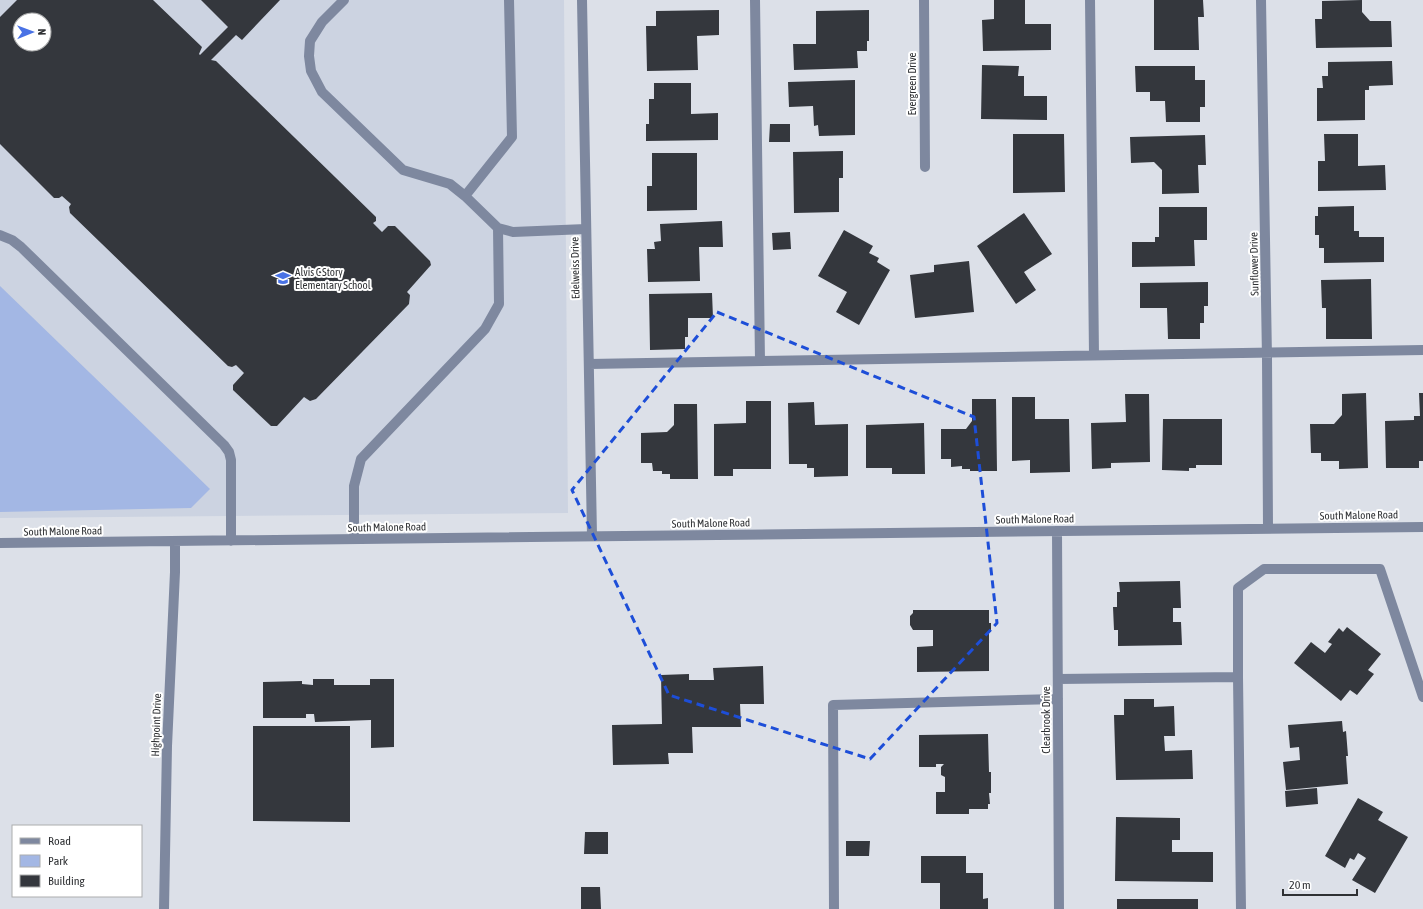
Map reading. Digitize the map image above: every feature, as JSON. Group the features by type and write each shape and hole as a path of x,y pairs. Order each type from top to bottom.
{"street":[{"path":"344,0 322,22 310,41 309,56 311,71 322,92 403,170 450,184 465,196 498,228 513,232 586,229"},
{"path":"465,196 512,137 509,0"},
{"name":"Edelweiss Drive","path":"582,0 592,536"},
{"path":"755,0 760,361"},
{"name":"Evergreen Drive","path":"924,0 925,167"},
{"path":"1090,0 1094,355"},
{"name":"Sunflower Drive","path":"1261,0 1267,352 1268,528"},
{"path":"354,540 354,486 361,459 485,329 498,304 498,228"},
{"path":"0,235 12,240 21,247 224,445 229,452 231,460 231,541"},
{"path":"589,364 1423,350"},
{"name":"South Malone Road","path":"0,544 1423,527"},
{"name":"Clearbrook Drive","path":"1057,531 1059,909"},
{"name":"Highpoint Drive","path":"164,909 167,746 175,542"},
{"path":"1241,909 1238,588 1264,568 1380,569 1423,697"},
{"path":"1058,678 1238,677"},
{"path":"834,909 833,705 1058,699"}],"highlighted area":[{"path":"717,312 974,417 997,623 870,759 669,695 572,490"}],"shaded area":[{"name":"Alvis C Story Elementary School","path":"0,0 564,0 568,513 0,518"}],"green space":[{"path":"0,286 210,489 191,508 0,512"}],"building":[{"path":"17,0 153,0 202,47 199,54 200,55 228,27 201,0 280,0 242,40 236,35 211,60 216,61 376,217 376,221 373,223 382,232 388,226 395,226 430,261 431,265 407,292 410,295 409,304 316,399 310,401 304,397 277,426 271,426 233,390 233,385 244,373 236,365 232,367 228,366 70,213 69,207 71,204 62,196 59,198 54,198 0,144 0,17"},
{"path":"994,0 1025,0 1025,24 1051,24 1051,50 983,51 982,20 994,19"},
{"path":"1154,0 1203,0 1204,17 1198,17 1199,50 1154,50"},
{"path":"1362,0 1362,12 1370,21 1391,21 1392,47 1316,48 1315,19 1322,19 1322,1"},
{"path":"719,10 719,35 697,36 698,70 647,71 646,26 656,26 656,11"},
{"path":"869,10 869,41 867,41 867,51 857,51 858,68 794,70 793,44 816,44 816,11"},
{"path":"1392,61 1393,85 1369,86 1369,90 1365,90 1365,120 1317,121 1317,88 1323,88 1322,76 1328,76 1328,62"},
{"path":"982,65 1019,66 1018,76 1024,76 1024,96 1047,96 1047,120 981,119"},
{"path":"1135,66 1195,66 1195,80 1205,80 1205,107 1200,107 1200,122 1166,122 1165,101 1150,101 1150,92 1136,92"},
{"path":"855,80 855,135 819,136 818,125 814,126 813,106 789,107 788,82"},
{"path":"654,83 691,83 691,114 718,113 718,140 646,141 646,124 649,124 649,99 654,99"},
{"path":"770,124 790,124 790,142 769,142"},
{"path":"1013,134 1064,134 1065,192 1013,193"},
{"path":"1324,134 1358,134 1358,166 1385,165 1386,190 1318,191 1318,161 1325,161"},
{"path":"1205,135 1206,165 1198,165 1199,193 1162,194 1162,170 1154,162 1131,163 1130,137"},
{"path":"843,151 843,178 839,178 839,212 794,213 793,152"},
{"path":"652,153 697,153 697,210 647,211 647,186 652,186"},
{"path":"1354,206 1354,231 1359,231 1359,237 1384,237 1384,262 1324,263 1324,248 1319,248 1319,235 1315,235 1315,216 1318,216 1318,207"},
{"path":"1159,207 1207,207 1207,240 1194,240 1195,266 1132,267 1132,242 1155,242 1155,237 1159,237"},
{"path":"1024,213 1052,254 1024,272 1036,290 1016,304 977,246"},
{"path":"722,221 723,247 699,247 700,281 648,282 647,249 655,249 654,242 661,241 660,224"},
{"path":"844,230 873,246 869,253 879,258 877,262 890,270 859,325 836,312 847,292 818,276"},
{"path":"790,232 791,249 773,250 772,233"},
{"path":"969,261 974,312 915,318 910,275 934,272 934,265"},
{"path":"1371,279 1372,339 1326,339 1326,308 1322,308 1321,280"},
{"path":"1208,282 1208,306 1204,306 1204,323 1200,323 1200,339 1168,339 1167,308 1140,308 1140,283"},
{"path":"712,293 713,318 688,318 688,337 685,337 685,349 650,350 649,294"},
{"path":"1366,393 1368,468 1339,469 1339,461 1321,461 1321,453 1311,453 1310,424 1334,424 1342,415 1342,394"},
{"path":"1419,393 1423,393 1423,461 1419,461 1419,468 1386,468 1385,421 1414,420 1414,416 1420,416"},
{"path":"1125,394 1149,394 1150,462 1111,463 1111,468 1092,469 1091,423 1126,422"},
{"path":"1012,397 1035,397 1035,419 1069,419 1070,472 1030,473 1030,460 1012,461"},
{"path":"972,399 996,399 997,471 970,471 970,469 962,469 962,466 951,467 951,459 941,459 941,429 966,429 972,421"},
{"path":"746,401 771,401 771,469 733,469 733,476 714,476 714,424 746,423"},
{"path":"814,402 815,425 848,424 848,476 814,477 814,468 807,468 807,464 789,464 788,403"},
{"path":"674,404 697,404 698,479 670,479 670,474 662,474 662,471 653,471 652,463 641,463 641,433 667,432 674,425"},
{"path":"1163,419 1222,419 1222,465 1196,465 1196,468 1189,468 1189,471 1162,470"},
{"path":"924,423 925,474 892,474 892,468 866,468 866,425"},
{"path":"1180,581 1181,608 1173,608 1173,622 1181,622 1182,645 1118,646 1118,630 1114,630 1113,607 1117,607 1117,592 1120,592 1119,582"},
{"path":"913,610 989,610 991,632 989,632 989,671 917,672 917,647 933,646 933,630 913,630 910,625 910,616 913,613"},
{"path":"1347,627 1381,654 1368,670 1374,674 1357,695 1350,690 1341,701 1294,663 1311,642 1325,653 1332,644 1328,642 1339,628 1343,632"},
{"path":"763,666 764,704 740,704 741,727 692,727 693,753 668,753 669,764 613,765 612,725 662,724 661,675 689,674 689,680 714,680 713,668"},
{"path":"313,679 334,679 334,685 370,685 370,679 394,679 394,747 371,748 371,720 315,722 314,714 306,714 306,718 263,718 263,682 302,681 302,684 313,685"},
{"path":"1124,699 1154,699 1154,707 1174,706 1175,736 1164,736 1165,751 1192,750 1193,779 1116,780 1114,715 1124,715"},
{"path":"1342,721 1343,732 1346,731 1348,784 1286,790 1283,762 1300,760 1299,747 1290,748 1288,725"},
{"path":"253,726 350,726 350,822 253,821"},
{"path":"988,734 991,793 989,793 990,804 988,804 988,809 969,809 969,814 936,814 936,792 945,792 945,777 941,775 941,767 944,764 936,764 936,767 919,767 919,735"},
{"path":"1317,788 1318,804 1286,807 1285,791"},
{"path":"1358,798 1383,812 1378,820 1408,837 1375,893 1352,880 1366,858 1358,853 1354,860 1350,858 1345,868 1325,856"},
{"path":"1116,817 1180,818 1180,840 1172,840 1172,852 1213,852 1213,882 1115,881"},
{"path":"585,832 608,832 608,854 584,854"},
{"path":"846,841 870,841 869,856 846,856"},
{"path":"921,856 966,856 966,873 983,873 983,899 988,898 988,909 940,909 940,883 921,883"},
{"path":"581,887 600,887 601,909 581,909"},
{"path":"1117,899 1198,899 1198,909 1117,909"}],"place":[{"name":"Alvis C Story Elementary School","path":"283,278"}]}
